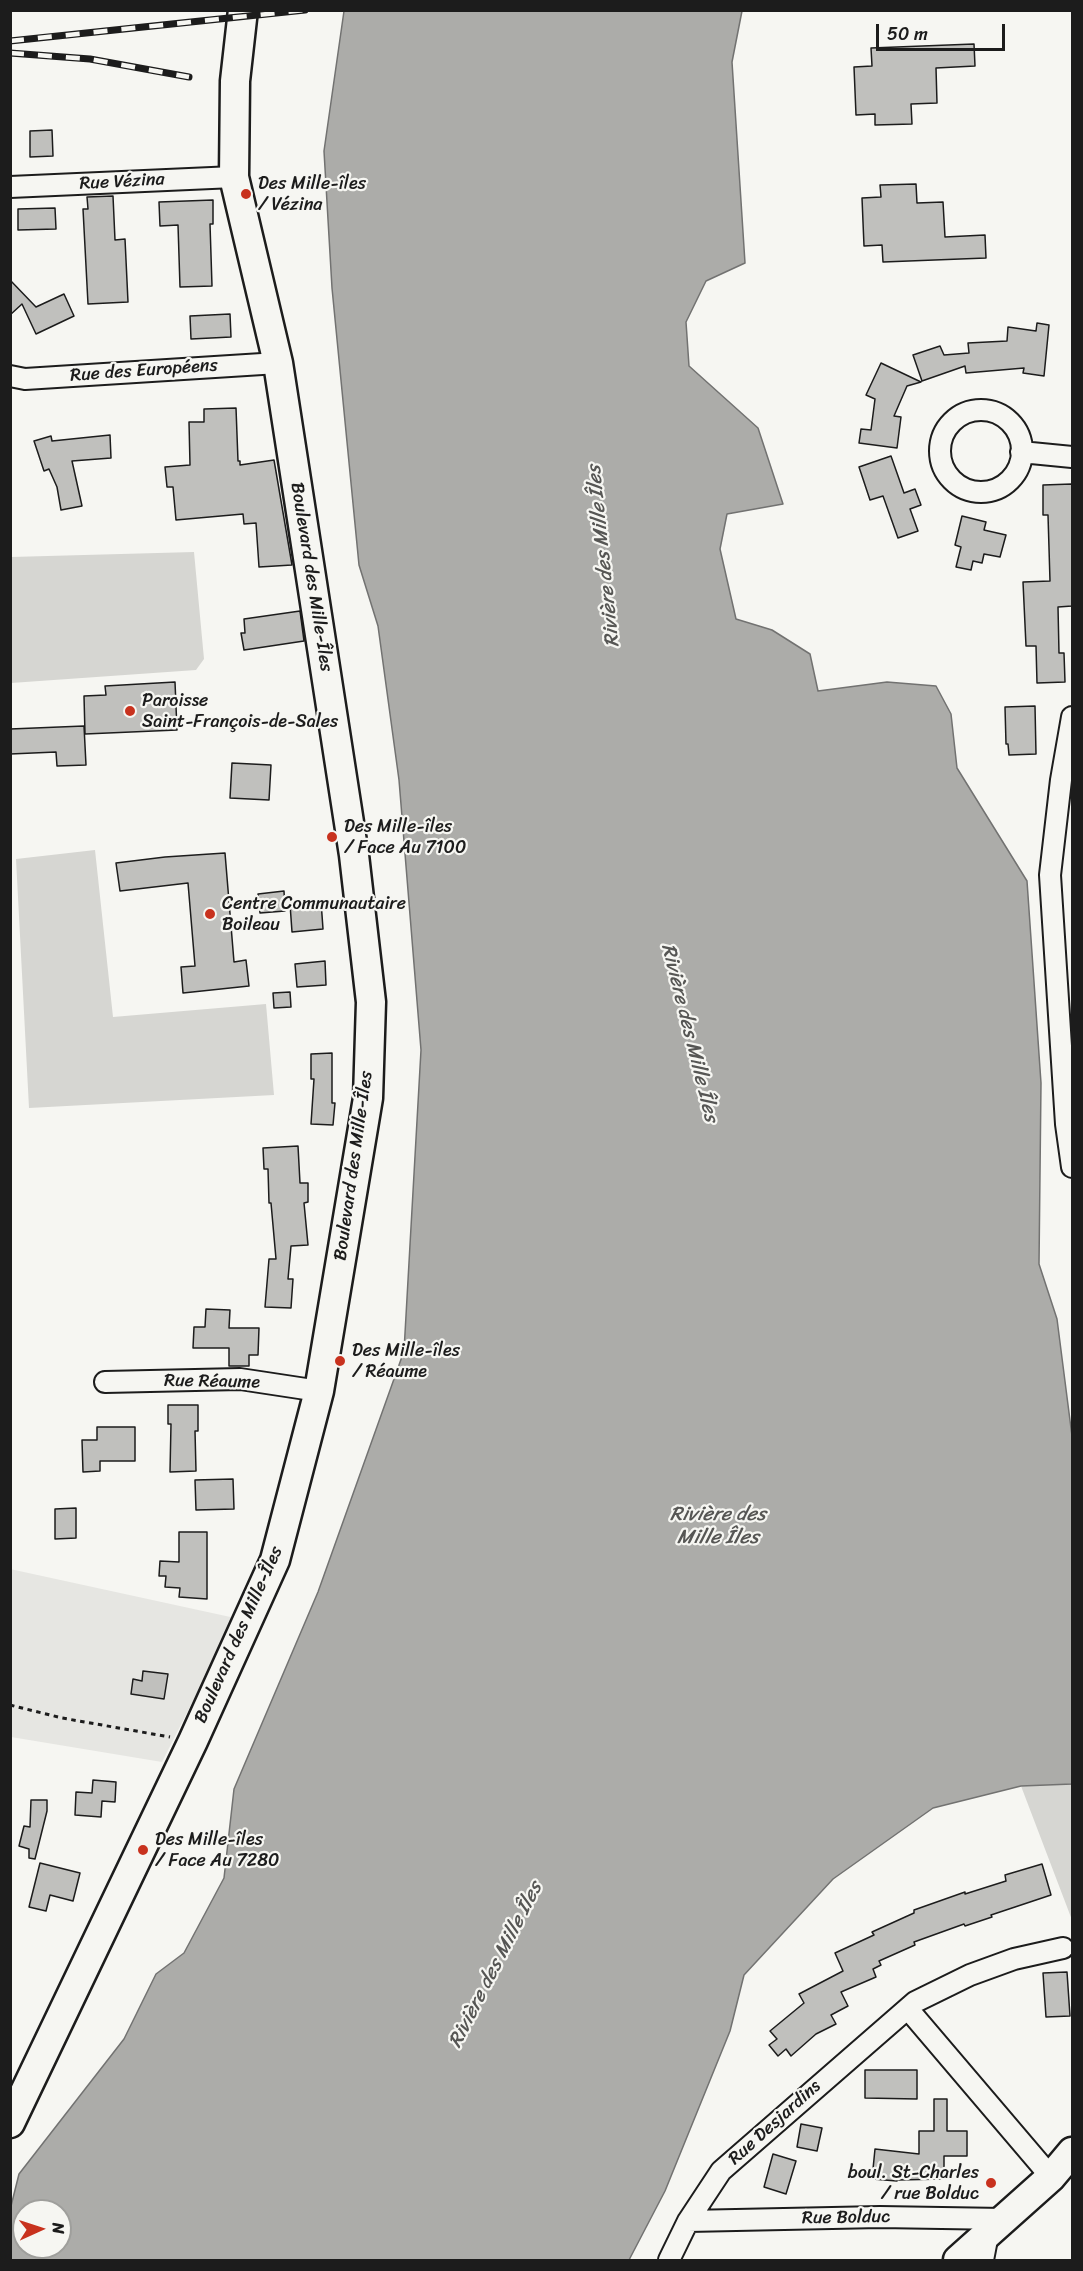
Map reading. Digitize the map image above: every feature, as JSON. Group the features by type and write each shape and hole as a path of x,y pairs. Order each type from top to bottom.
{"street":[{"name":"Boulevard des Mille-Îles","path":"10,2123 193,1741 275,1560 319,1391 368,1098 371,1002 354,855 278,363 234,177 235,81 243,10"},
{"name":"Rue Vézina","path":"10,187 234,177"},
{"name":"Rue des Européens","path":"10,376 25,379 278,363"},
{"path":"976,410 990,411 1003,416 1020,438 1022,452 1016,470 1004,485 979,492 955,483 941,462 940,447 943,434 951,422 963,414 976,410"},
{"path":"1022,452 1072,457"},
{"path":"1072,717 1061,780 1050,875 1066,1124 1072,1167"},
{"name":"Rue Réaume","path":"105,1382 240,1379 319,1391"},
{"name":"Rue Desjardins","path":"669,2260 688,2221 721,2171 915,2002 970,1975 1014,1959 1063,1948"},
{"path":"908,2008 1051,2177"},
{"path":"958,2260 992,2238 1072,2152"},
{"name":"Rue Bolduc","path":"688,2221 880,2217 992,2238"}],"path":[{"path":"10,1705 62,1718 193,1741"}],"shaded area":[{"path":"194,552 204,659 196,670 11,683 11,557"},
{"path":"95,850 113,1017 266,1004 274,1095 29,1108 16,859"},
{"path":"10,1569 235,1618 162,1762 11,1737"},
{"path":"1072,1784 1072,1920 1021,1786"}],"water":[{"name":"Rivière des Mille Îles","path":"344,11 742,11 732,62 745,263 706,281 686,322 689,366 758,428 783,504 727,514 720,549 736,619 772,630 810,654 818,691 887,682 936,686 951,714 957,768 1027,881 1041,1083 1039,1264 1057,1319 1072,1436 1072,1784 1021,1786 933,1808 833,1879 744,1975 730,2031 665,2191 629,2260 11,2260 12,2202 12,2259 72,2259 72,2199 13,2199 19,2174 124,2039 156,1974 184,1953 224,1878 234,1789 318,1592 404,1351 421,1050 399,780 378,626 359,565 332,288 324,151"}],"building":[{"path":"974,44 975,66 936,68 937,103 911,104 912,124 875,125 875,114 856,115 854,67 872,66 871,48"},
{"path":"52,130 53,156 30,157 30,131"},
{"path":"916,184 917,203 943,202 945,237 985,235 986,258 883,262 882,245 864,246 862,198 881,197 880,185"},
{"path":"113,196 115,240 125,239 128,302 88,304 83,209 88,209 87,197"},
{"path":"213,200 213,224 210,224 212,286 180,287 178,225 160,226 159,202"},
{"path":"55,208 56,229 18,230 18,209"},
{"path":"10,280 36,307 64,294 74,316 36,334 22,304 10,315"},
{"path":"230,314 231,337 191,339 190,316"},
{"path":"1037,323 1049,325 1044,376 1023,373 1024,368 966,373 965,366 922,381 913,355 940,346 944,355 969,353 968,343 1007,341 1008,327 1036,331"},
{"path":"881,363 921,382 907,386 894,416 901,417 897,448 859,443 861,429 871,430 875,399 866,395"},
{"path":"236,408 240,465 274,460 292,565 259,567 256,523 244,524 243,514 176,520 173,487 167,487 165,467 190,465 189,422 204,422 204,409"},
{"path":"110,435 111,458 72,461 82,506 61,510 57,487 49,469 44,471 34,441 51,436 52,441"},
{"path":"891,456 904,493 915,489 921,505 910,509 918,531 898,538 883,496 870,500 859,467"},
{"path":"1072,484 1072,606 1058,607 1059,653 1064,653 1065,682 1037,683 1036,646 1026,646 1023,582 1050,581 1048,515 1043,515 1043,485"},
{"path":"962,516 986,522 984,530 1006,535 1000,557 984,554 982,563 973,561 971,570 956,567 961,547 955,545"},
{"path":"300,611 304,641 244,650 241,633 245,633 244,619"},
{"name":"Paroisse Saint-François-de-Sales","path":"175,682 177,730 85,734 84,696 106,695 105,686"},
{"path":"1035,706 1036,754 1009,755 1008,744 1006,744 1005,707"},
{"path":"84,726 86,765 57,766 56,752 10,754 10,729"},
{"path":"232,763 271,765 269,800 230,798"},
{"path":"225,853 234,962 246,960 249,986 183,993 181,967 195,966 188,883 120,891 116,863"},
{"path":"284,891 285,911 260,913 258,894"},
{"path":"321,901 323,929 292,932 290,904"},
{"path":"325,961 326,985 297,987 295,964"},
{"path":"290,992 291,1007 274,1008 273,993"},
{"path":"332,1053 332,1103 335,1103 333,1125 311,1124 314,1079 311,1079 311,1054"},
{"path":"298,1146 300,1183 308,1183 308,1202 304,1203 308,1245 291,1246 288,1279 293,1279 291,1308 265,1307 269,1259 276,1259 271,1203 269,1203 268,1169 264,1169 263,1148"},
{"path":"206,1309 230,1310 229,1328 259,1328 258,1355 249,1355 249,1366 229,1366 229,1348 193,1348 194,1327 205,1327"},
{"path":"168,1405 198,1405 198,1431 195,1431 196,1471 170,1472 171,1424 168,1424"},
{"path":"97,1427 135,1427 135,1461 100,1461 100,1471 83,1472 82,1440 97,1440"},
{"path":"233,1479 234,1509 196,1510 195,1480"},
{"path":"76,1508 76,1538 55,1539 55,1509"},
{"path":"179,1532 207,1532 207,1599 179,1597 180,1588 165,1587 166,1576 159,1576 160,1561 179,1562"},
{"path":"143,1671 168,1674 164,1699 131,1694 133,1679 142,1681"},
{"path":"93,1780 116,1782 115,1802 102,1801 101,1817 75,1815 76,1792 92,1793"},
{"path":"31,1800 47,1800 47,1811 35,1859 29,1858 29,1849 19,1846 24,1826 30,1827"},
{"path":"40,1863 80,1873 73,1901 50,1895 46,1911 29,1907"},
{"path":"1042,1864 1051,1895 914,1942 915,1945 879,1961 881,1965 873,1969 876,1977 841,1992 848,2006 831,2015 836,2024 816,2034 791,2056 786,2049 778,2056 769,2045 777,2039 770,2031 804,2003 799,1994 843,1971 835,1953 874,1935 872,1932 914,1913 914,1910 965,1892 965,1894 1006,1881 1005,1875"},
{"path":"1067,1972 1070,2016 1046,2017 1043,1973"},
{"path":"865,2070 917,2070 917,2099 865,2098"},
{"path":"934,2099 947,2099 947,2131 967,2131 967,2156 944,2156 944,2179 897,2181 872,2179 875,2149 919,2154 919,2131 934,2131"},
{"path":"801,2124 822,2128 817,2151 797,2147"},
{"path":"773,2154 796,2161 786,2194 764,2187"}],"railway":[{"path":"10,41 305,10"},
{"path":"10,53 90,59 189,77"}],"place":[{"name":"Des Mille-îles / Vézina","path":"246,194"},
{"name":"Paroisse Saint-François-de-Sales","path":"130,711"},
{"name":"Des Mille-îles / Face Au 7100","path":"332,837"},
{"name":"Centre Communautaire Boileau","path":"210,914"},
{"name":"Des Mille-îles / Réaume","path":"340,1361"},
{"name":"Des Mille-îles / Face Au 7280","path":"143,1850"},
{"name":"boul. St-Charles / rue Bolduc","path":"991,2183"}]}
